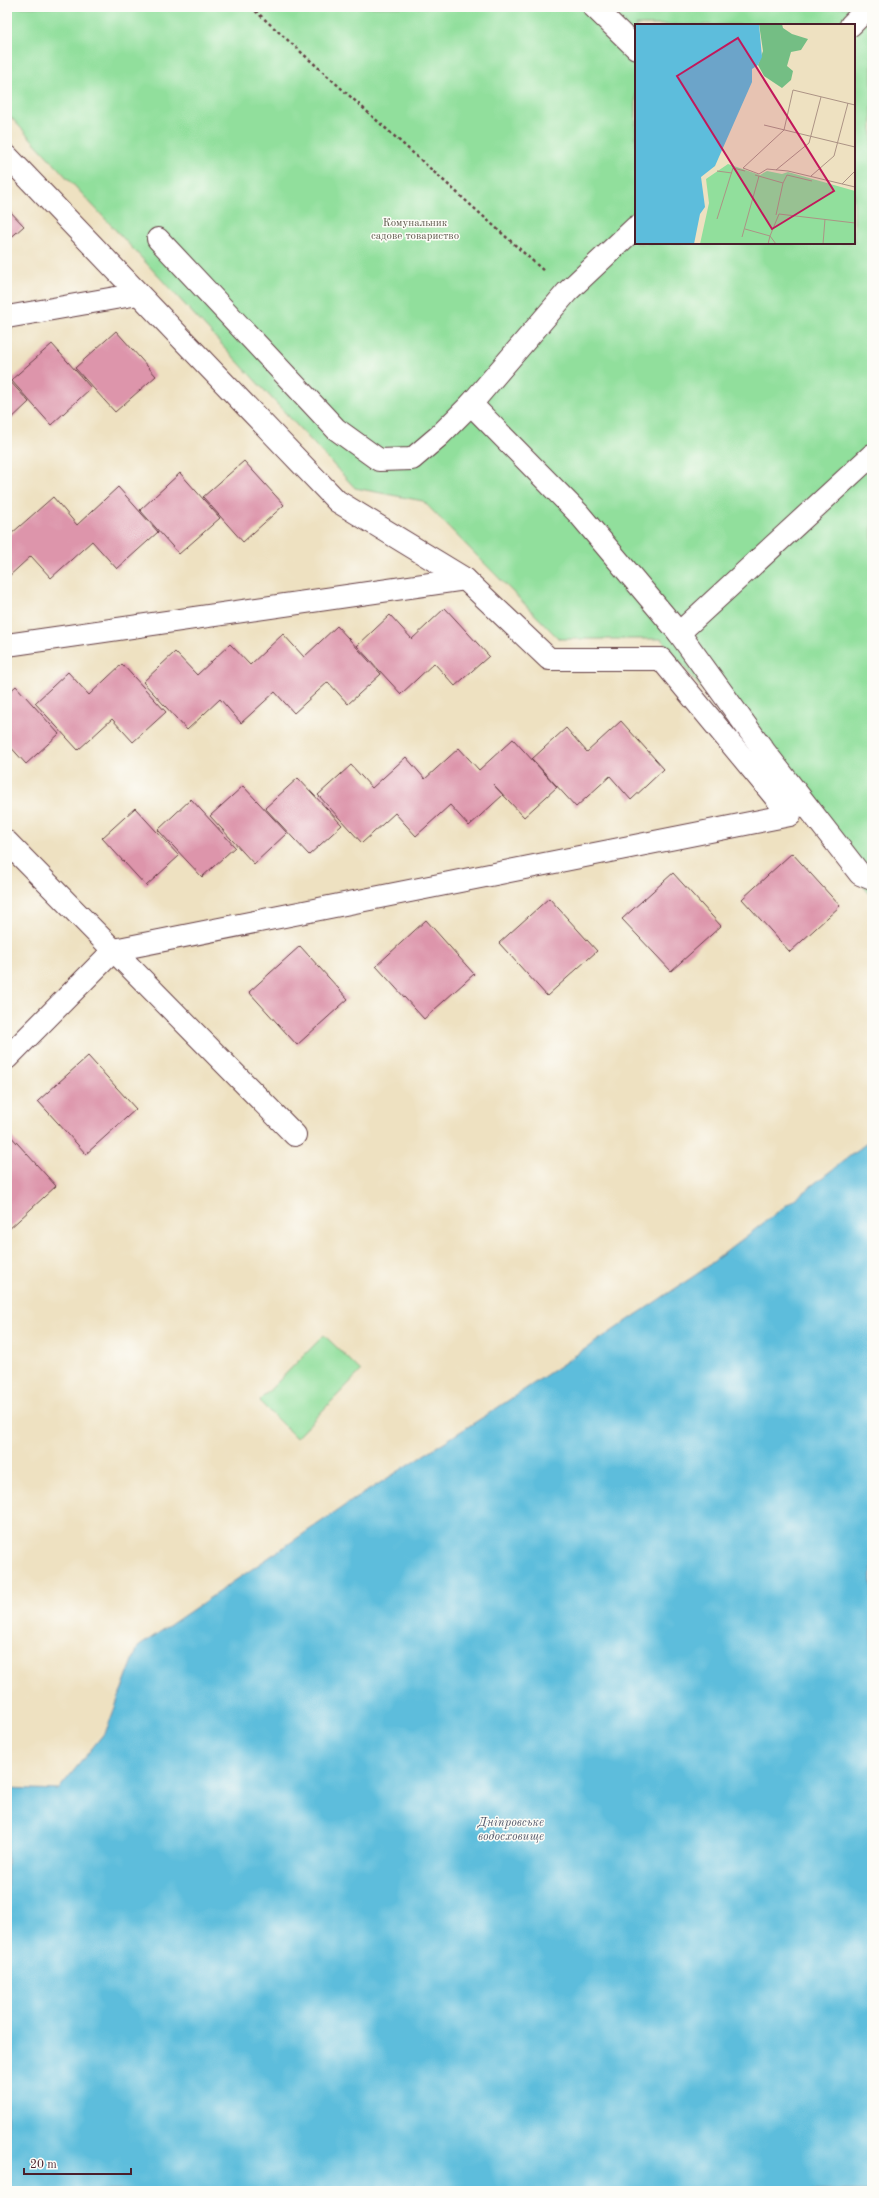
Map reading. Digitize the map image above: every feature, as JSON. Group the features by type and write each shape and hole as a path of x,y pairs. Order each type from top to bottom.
{"lane":[{"path":"594,7 635,47"},
{"path":"852,24 869,7"},
{"path":"7,156 337,501 465,579 549,659 661,660 790,815 114,950 7,1058"},
{"path":"158,239 336,429 379,460 412,459 439,436 471,404 568,292 635,228"},
{"path":"7,316 138,294"},
{"path":"471,404 579,514 679,633 765,752 860,874 872,879"},
{"path":"679,633 872,455"},
{"path":"7,645 465,579"},
{"path":"7,842 295,1135"}],"path":[{"path":"251,7 568,292"}],"green space":[{"name":"Комунальник садове товариство","path":"7,7 872,7 872,897 661,639 559,639 423,501 355,488 7,113"},
{"path":"324,1335 361,1371 296,1438 259,1401"}],"water":[{"name":"Дніпровське водосховище","path":"872,1139 872,2191 7,2191 7,1788 58,1790 106,1731 138,1647 347,1504 488,1414 700,1272"}],"building":[{"path":"7,208 24,226 7,241"},
{"path":"116,331 156,376 115,412 75,368"},
{"path":"52,344 91,388 51,425 11,380"},
{"path":"7,378 29,402 7,423"},
{"path":"244,461 284,505 243,542 203,497"},
{"path":"180,473 220,518 179,554 140,510"},
{"path":"118,487 158,532 117,569 92,541 51,578 31,556 7,578 7,529 11,534 53,497 77,525"},
{"path":"445,608 489,656 455,686 434,663 401,694 357,646 390,615 412,639"},
{"path":"337,626 381,674 348,704 328,682 294,713 275,692 241,723 220,699 187,730 143,682 175,652 197,675 230,644 250,665 283,634 304,657"},
{"path":"122,664 166,712 133,742 112,719 78,750 35,703 68,672 89,695"},
{"path":"16,686 59,734 26,764 7,743 7,694"},
{"path":"621,721 664,769 631,800 610,776 576,807 532,759 566,728 587,752"},
{"path":"513,739 557,787 524,817 493,784 503,795 469,826 450,805 416,836 395,813 362,843 318,795 351,765 372,788 406,757 425,779 459,748 479,770"},
{"path":"298,778 342,825 309,855 265,808"},
{"path":"243,786 287,833 254,864 210,816"},
{"path":"191,799 235,847 202,877 158,830"},
{"path":"135,808 179,856 146,886 102,838"},
{"path":"792,853 840,906 790,952 742,899"},
{"path":"673,873 721,926 671,971 622,919"},
{"path":"549,898 597,951 547,996 499,943"},
{"path":"426,920 474,974 424,1019 376,966"},
{"path":"300,946 348,999 297,1045 249,992"},
{"path":"88,1056 136,1109 86,1154 38,1101"},
{"path":"8,1133 56,1186 7,1231 7,1134"}]}
